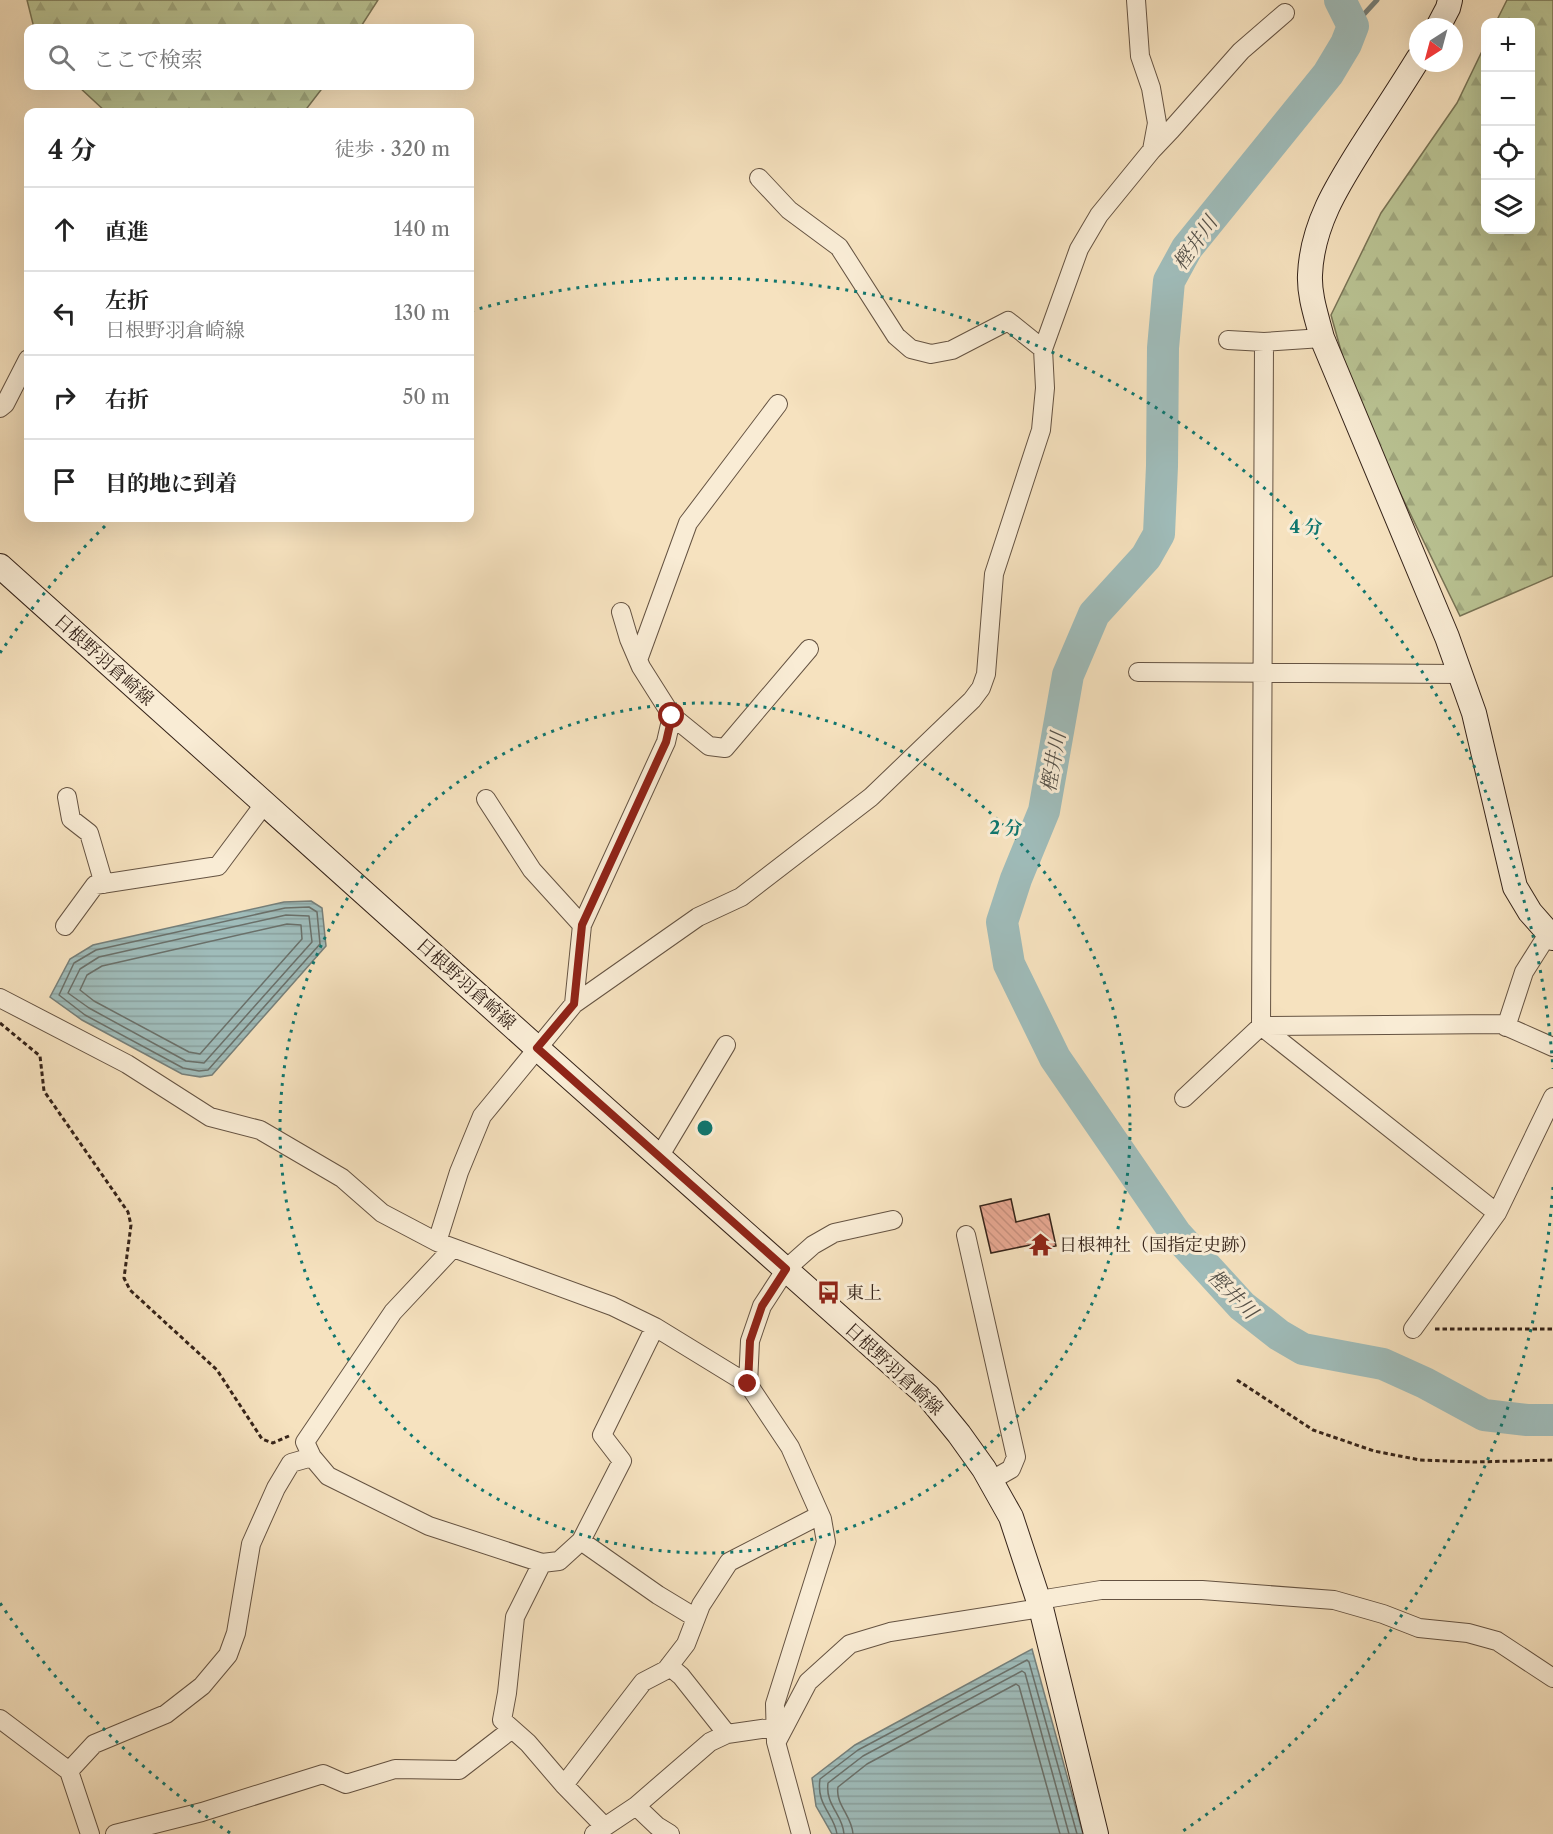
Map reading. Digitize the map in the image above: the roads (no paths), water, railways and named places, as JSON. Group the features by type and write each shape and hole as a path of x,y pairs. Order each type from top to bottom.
{"main road":[{"path":"1443,18 1450,0"},
{"path":"1410,72 1343,176 1325,209 1314,244 1310,276 1313,299 1322,338 1447,637 1474,713 1515,887 1530,912 1550,936"},
{"name":"日根野羽倉崎線","path":"0,566 928,1396 959,1434 1011,1517 1040,1604 1096,1834"}],"street":[{"path":"1136,0 1140,56 1151,88 1156,123 1152,150"},
{"path":"69,1771 94,1744 166,1714 202,1686 228,1655 236,1633 251,1544 276,1488 291,1463 308,1450 393,1312 445,1245 459,1172 482,1116 574,1004 698,917 741,897 871,797 972,700 981,688 986,674 994,574 1041,430 1045,388 1043,349 1079,249 1099,215 1152,150 1241,51 1285,13"},
{"path":"759,178 789,210 839,248 896,336 911,349 931,354 952,350 1008,321 1043,349"},
{"path":"1228,340 1264,342 1322,338"},
{"path":"1261,1026 1264,342"},
{"path":"0,408 5,404 24,367"},
{"path":"638,660 688,523 778,404"},
{"path":"621,612 628,639 638,660 672,716 708,746 725,748 809,650"},
{"path":"1138,672 1460,674"},
{"path":"574,1004 582,925 666,742 672,716"},
{"path":"67,797 71,819 89,833 104,884"},
{"path":"486,799 532,870 582,925"},
{"path":"65,926 95,885 218,866 265,803"},
{"path":"1506,1027 1524,972 1550,936"},
{"path":"0,998 127,1065 210,1117 260,1130 342,1178 382,1213 445,1245 612,1306 655,1327 748,1384 790,1447 820,1515 826,1542 776,1704 776,1735 801,1834"},
{"path":"1184,1098 1261,1026 1501,1024 1553,1047"},
{"path":"1261,1026 1497,1213"},
{"path":"659,1157 726,1045"},
{"path":"1413,1329 1497,1213 1553,1097"},
{"path":"748,1384 750,1341 762,1306 786,1269 813,1245 834,1233 893,1220"},
{"path":"966,1235 1016,1457 1011,1469 990,1481"},
{"path":"308,1450 328,1476 429,1526 542,1563 559,1561 581,1541 622,1461 603,1435 655,1327"},
{"path":"564,1785 643,1682 666,1670 686,1644 701,1605 729,1562 820,1515"},
{"path":"581,1541 658,1595 696,1618"},
{"path":"542,1563 515,1617 502,1720 528,1743 599,1830 636,1806 710,1742 727,1734 776,1735"},
{"path":"776,1735 808,1682 850,1644 890,1632 1040,1604 1101,1590 1202,1590 1334,1600 1383,1614 1419,1628 1468,1633 1497,1641 1553,1678"},
{"path":"669,1666 681,1676 727,1734"},
{"path":"0,1719 69,1771 90,1834"},
{"path":"115,1834 202,1812 324,1774 346,1784 394,1768 459,1770 512,1729"},
{"path":"636,1806 657,1826 670,1834"}],"water":[{"path":"311,901 322,908 326,946 212,1075 200,1077 182,1074 82,1020 50,997 70,959 93,945 284,902"},
{"path":"1032,1649 1083,1834 832,1834 816,1806 812,1778 855,1745"}],"waterway":[{"name":"樫井川","path":"1340,0 1353,26 1346,44 1328,74 1187,248 1169,281 1163,348 1159,534 1146,557 1094,614 1068,675 1044,811 1016,879 1002,922 1009,964 1055,1058 1176,1234 1242,1306 1279,1335 1303,1349 1383,1364 1425,1383 1484,1415 1527,1420 1553,1420"},
{"path":"1353,26 1377,0"}],"place":[{"name":"日根神社（国指定史跡）","path":"1041,1245"},
{"name":"東上","path":"828,1293"}]}
